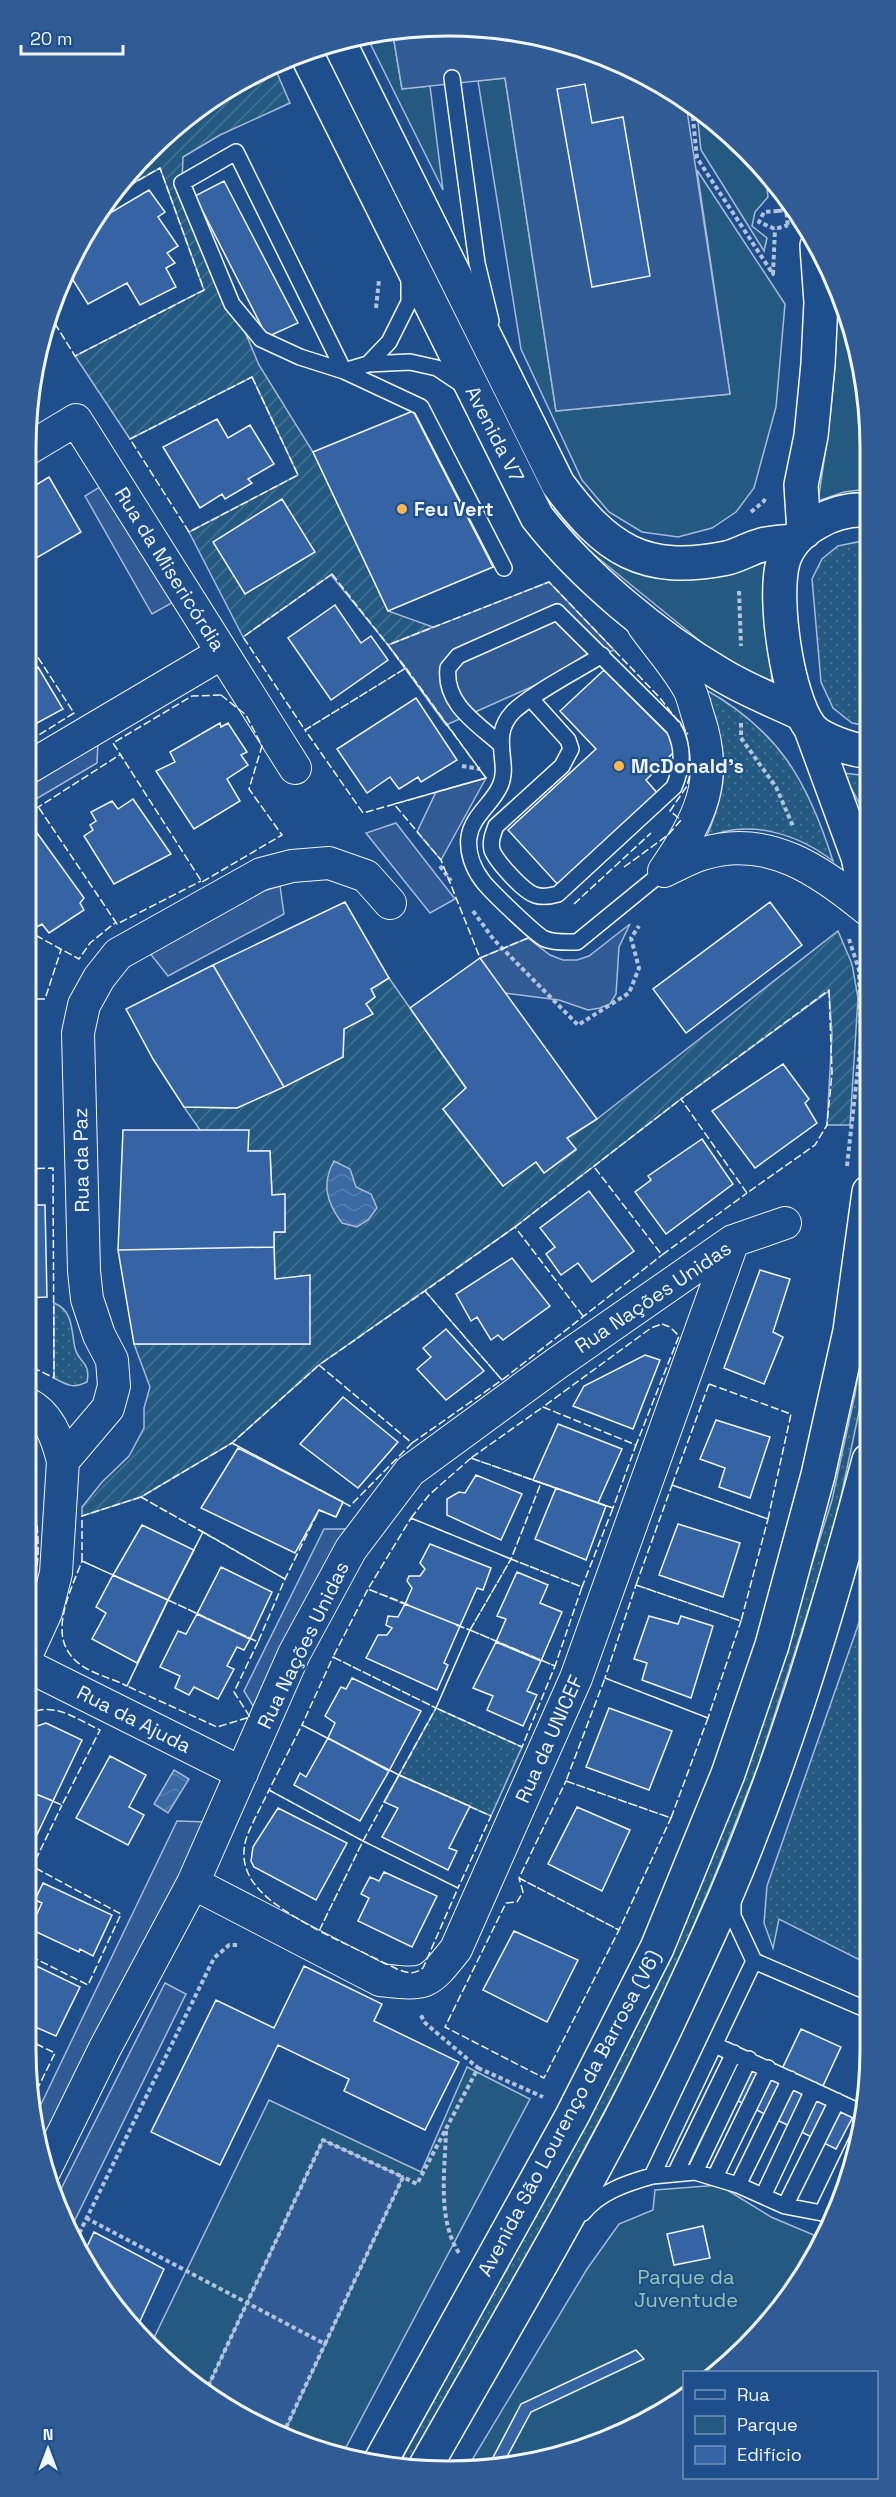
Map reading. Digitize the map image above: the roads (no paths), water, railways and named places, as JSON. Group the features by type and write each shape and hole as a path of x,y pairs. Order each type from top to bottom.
{"main road":[{"name":"Avenida V7","path":"343,50 558,484 585,520 614,545 650,560 689,564 738,555 763,544 799,537"},
{"name":"Avenida V7","path":"310,60 537,517 560,547 597,582 699,662 807,722"},
{"path":"799,537 801,485 811,436 819,354 821,302 803,240"},
{"path":"860,510 844,511 825,519 799,537 783,562 784,650 807,722 831,776 860,866"},
{"path":"807,722 852,750 860,750"},
{"name":"Avenida São Lourenço da Barrosa (V6)","path":"385,2456 572,2116 657,1948 728,1774 772,1645 818,1475 850,1331 860,1258"},
{"path":"429,2460 608,2143 711,1931 802,1687 839,1572 860,1494"}],"street":[{"name":"Rua da Misericórdia","path":"36,444 76,420 295,768"},
{"path":"632,610 689,690 703,732 709,773 701,806 664,871"},
{"path":"36,763 222,652"},
{"path":"664,871 703,854 732,849 763,849 799,860 833,881 860,902"},
{"name":"Rua da Paz","path":"63,1461 108,1408 114,1386 112,1360 99,1335 87,1299 84,1271 78,1033 84,1005 99,978 118,954 261,874 329,863 366,876 390,903"},
{"name":"Rua Nações Unidas","path":"51,2158 105,2048 193,1883 294,1654 351,1550 410,1471 556,1364 733,1241 785,1224"},
{"name":"Rua da UNICEF","path":"193,1883 380,1980 413,1984 435,1977 456,1949 576,1678 733,1241"},
{"path":"36,1411 46,1419 57,1437 63,1461 56,1573 46,1612 36,1634"},
{"name":"Rua da Ajuda","path":"36,1670 242,1773"}],"lane":[{"path":"452,78 477,263 508,385"},
{"path":"344,371 236,152 182,183 232,304 261,339 300,357 344,371 421,407 504,568"},
{"path":"368,364 389,342 409,302 408,260"},
{"path":"344,371 368,364 410,362 437,368 462,384 478,401"},
{"path":"499,742 467,716 449,693 448,668 458,656 557,612 674,728 682,745 680,773 674,787 558,894 547,897 535,895 522,888 493,852 491,844 496,826 568,758 571,749 568,740 531,699"},
{"path":"602,655 531,699 513,712 504,725 499,742 501,786 479,814 469,835 470,858 482,880 543,939 560,943 576,942 664,871"},
{"path":"734,1873 733,1916 754,1961 860,2007"},
{"path":"652,2176 754,1961"},
{"path":"715,2045 855,2110"},
{"path":"695,2172 741,2056"},
{"path":"675,2174 741,2056"},
{"path":"715,2177 768,2068"},
{"path":"738,2185 790,2079"},
{"path":"763,2196 813,2090"},
{"path":"785,2206 837,2101"},
{"path":"542,2261 591,2203 620,2186 652,2176 695,2172 738,2185 785,2206 826,2213"}],"water":[{"path":"334,1161 350,1169 356,1187 371,1194 377,1208 368,1220 357,1227 342,1223 329,1201 327,1185"},
{"path":"174,1770 189,1779 168,1813 154,1804"}],"place":[{"name":"Feu Vert","path":"402,509"},
{"name":"McDonald's","path":"619,766"}],"park label":[{"name":"Parque da Juventude","path":"686,2288"}]}
